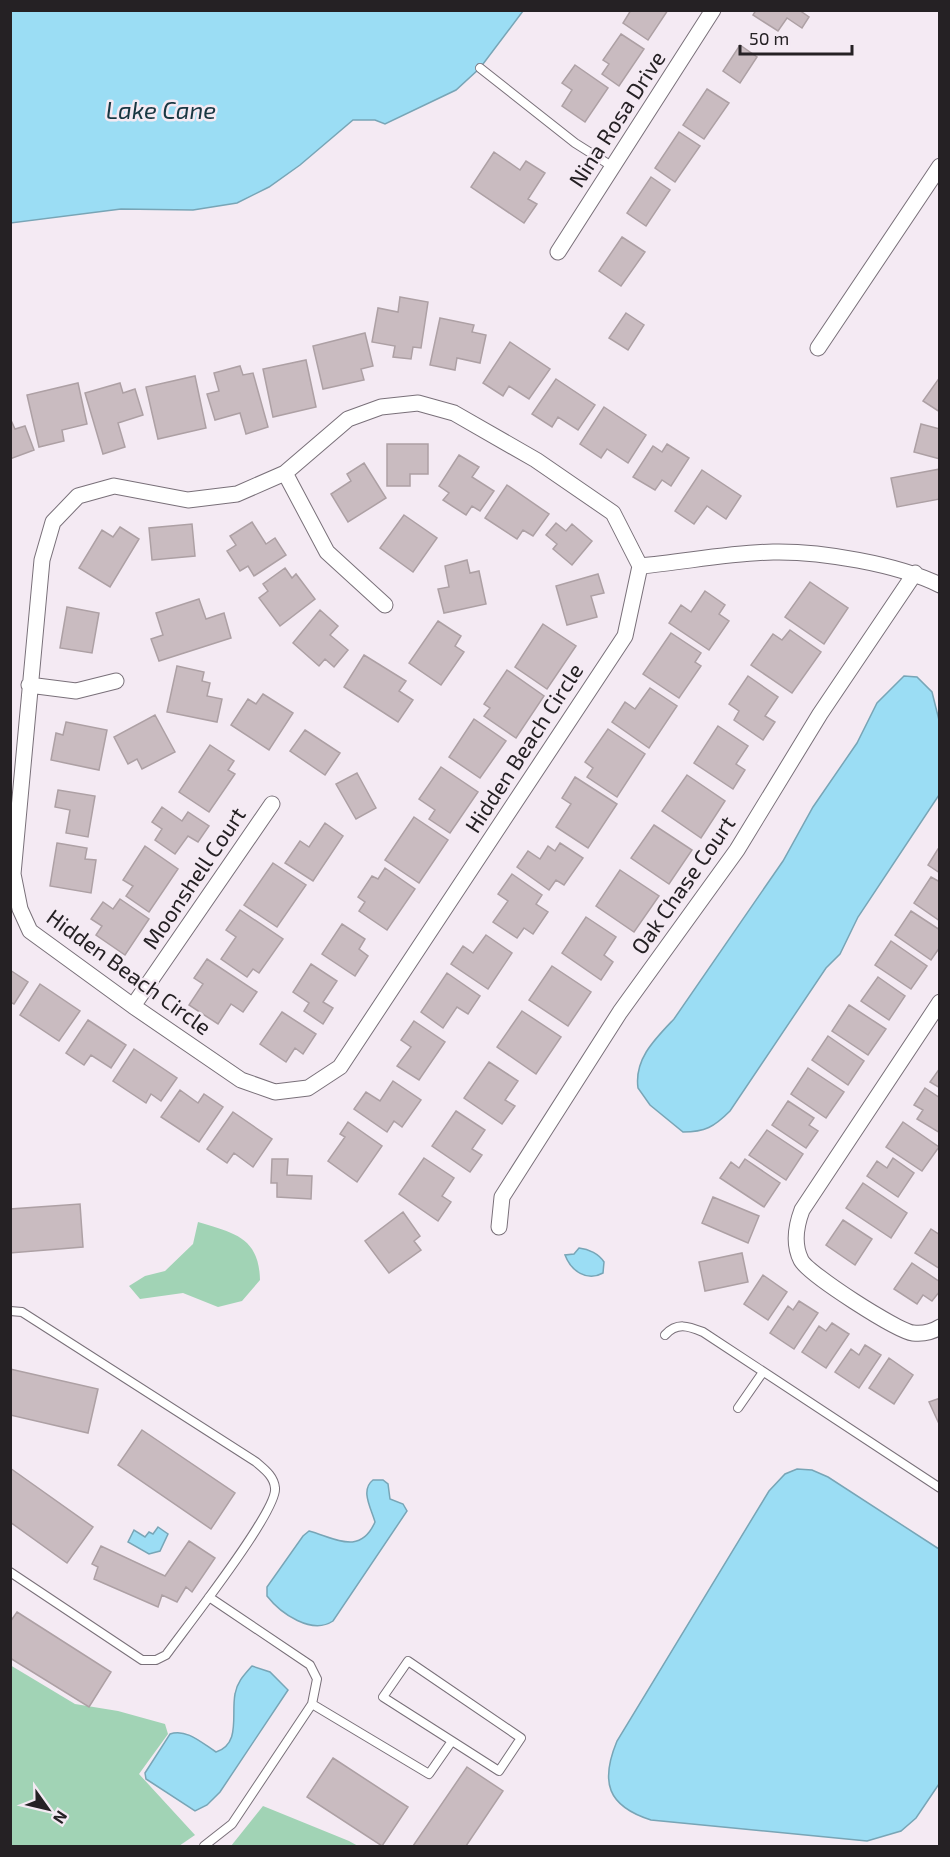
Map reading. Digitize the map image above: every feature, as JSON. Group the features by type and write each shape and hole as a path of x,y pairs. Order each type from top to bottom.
{"street":[{"name":"Nina Rosa Drive","path":"558,252 713,10"},
{"path":"818,348 939,166"},
{"name":"Hidden Beach Circle","path":"418,403 454,414 526,454 613,513 640,566 625,636 340,1067 308,1088 275,1092 241,1080 133,1006 30,931 20,909 13,874 42,560 53,522 78,496 114,486 188,500 237,494 285,473 348,419 381,407 418,403"},
{"path":"285,473 327,552 385,605"},
{"path":"640,566 774,552 852,560 915,573 939,585"},
{"name":"Oak Chase Court","path":"499,1227 502,1197 514,1178 620,1012 737,850 820,714 915,573"},
{"path":"29,685 76,691 116,681"},
{"name":"Moonshell Court","path":"133,1006 272,804"},
{"path":"939,1002 802,1210 796,1226 797,1246 802,1261 814,1274 888,1322 912,1333 933,1332 939,1327"}],"lane":[{"path":"480,68 575,143 613,167"},
{"path":"10,1311 22,1312 269,1473 275,1488 270,1507 209,1597 166,1655 156,1660 142,1660 10,1572"},
{"path":"665,1335 678,1327 688,1326 703,1332 939,1488"},
{"path":"738,1408 763,1372"},
{"path":"204,1846 232,1824 312,1704 317,1679 310,1665 209,1597"},
{"path":"408,1661 521,1738 499,1771 452,1741 383,1697 408,1661"},
{"path":"312,1704 429,1774 452,1741"}],"green space":[{"path":"198,1222 242,1239 255,1254 260,1280 242,1301 218,1307 183,1293 140,1299 129,1286 145,1276 165,1271 193,1244"},
{"path":"10,1665 75,1704 118,1711 165,1724 168,1734 139,1774 195,1835 179,1846 11,1846"},
{"path":"263,1806 349,1841 358,1846 231,1846"}],"water":[{"name":"Lake Cane","path":"10,11 523,11 480,68 456,90 385,124 375,120 353,120 300,165 269,187 237,203 193,210 121,209 11,223"},
{"path":"904,676 917,677 932,692 939,720 939,795 858,917 840,954 826,968 730,1111 709,1128 683,1132 650,1105 638,1088 639,1068 647,1050 674,1019 783,861 813,807 857,743 877,703"},
{"path":"579,1248 593,1252 602,1259 603,1273 586,1275 571,1266 565,1255 574,1254"},
{"path":"797,1469 812,1470 828,1477 939,1549 939,1784 916,1818 901,1831 867,1841 651,1820 636,1814 616,1800 611,1791 609,1769 617,1741 769,1491 785,1474"},
{"path":"373,1480 383,1480 388,1484 390,1499 403,1504 407,1511 333,1621 316,1626 288,1616 267,1596 267,1587 303,1536 309,1531 346,1542 362,1539 369,1532 375,1522 369,1505 367,1489"},
{"path":"158,1527 168,1534 160,1551 149,1554 128,1542 134,1530 145,1537 149,1532 153,1534"},
{"path":"252,1666 270,1672 288,1690 220,1792 207,1805 195,1811 146,1779 145,1773 170,1734 188,1735 216,1752 229,1743 232,1736 236,1690 241,1679"}],"building":[{"path":"631,10 668,10 648,40 623,23"},
{"path":"756,10 799,10 809,17 802,28 787,18 778,31 753,15"},
{"path":"621,34 644,49 619,86 602,74 609,64 603,60"},
{"path":"740,45 757,57 740,83 723,71"},
{"path":"575,65 608,88 585,122 562,106 572,90 562,83"},
{"path":"707,89 729,103 704,139 683,125"},
{"path":"679,132 700,146 675,182 655,168"},
{"path":"494,152 520,170 526,161 545,173 528,199 537,204 524,223 471,187"},
{"path":"651,177 670,190 646,226 627,213"},
{"path":"622,237 645,252 621,286 599,271"},
{"path":"400,297 428,302 421,348 413,347 411,359 393,357 395,346 372,342 378,308 398,312"},
{"path":"626,313 644,325 628,350 609,338"},
{"path":"440,318 474,325 472,332 486,335 480,363 457,358 455,370 430,365"},
{"path":"365,333 373,366 361,369 364,380 323,389 313,346"},
{"path":"510,342 550,369 529,399 509,386 503,396 483,383"},
{"path":"306,360 316,407 273,417 263,369"},
{"path":"240,366 243,375 253,373 268,427 246,434 240,413 215,420 207,394 219,391 214,373"},
{"path":"195,376 206,428 158,439 146,387"},
{"path":"940,377 940,412 923,401"},
{"path":"556,379 595,405 578,430 558,417 552,427 532,414"},
{"path":"78,383 87,424 62,430 64,441 39,447 27,395"},
{"path":"120,383 123,393 135,389 143,415 118,423 125,447 103,454 85,393"},
{"path":"604,407 646,435 628,463 607,449 601,458 580,444"},
{"path":"10,418 15,429 25,426 34,450 10,459"},
{"path":"921,424 940,429 940,459 914,452"},
{"path":"387,444 428,444 428,474 410,474 410,486 387,486"},
{"path":"667,444 689,458 671,486 662,480 655,490 633,477 653,446 662,452"},
{"path":"459,455 479,467 472,477 494,491 480,511 472,506 466,515 443,500 449,493 439,486"},
{"path":"364,463 386,498 348,522 331,494 351,481 347,474"},
{"path":"940,469 940,499 897,507 891,478"},
{"path":"702,470 741,496 726,519 707,506 694,524 675,511"},
{"path":"507,485 549,514 533,536 523,530 517,539 485,518"},
{"path":"404,515 437,538 413,572 380,548"},
{"path":"252,522 266,544 275,538 286,555 254,576 248,566 240,571 227,551 236,545 230,536"},
{"path":"556,523 566,531 572,524 592,541 572,565 553,549 557,544 546,535"},
{"path":"192,524 195,556 152,560 149,528"},
{"path":"120,527 139,539 110,587 79,568 102,530 113,537"},
{"path":"467,560 470,573 479,571 486,604 444,613 438,589 449,587 445,566"},
{"path":"285,568 292,578 296,574 315,599 280,626 259,598 268,591 263,584"},
{"path":"598,574 604,593 591,596 597,617 567,625 556,586"},
{"path":"810,582 848,608 824,644 785,617"},
{"path":"705,591 725,605 719,614 729,621 709,650 669,623 681,605 691,612"},
{"path":"199,599 206,619 224,613 231,638 159,661 151,639 163,635 156,613"},
{"path":"67,607 99,613 92,653 60,648"},
{"path":"320,610 338,626 330,635 348,650 334,667 325,659 319,666 293,643"},
{"path":"438,621 461,636 455,646 464,652 441,685 409,663"},
{"path":"543,624 576,646 547,689 515,667"},
{"path":"790,630 821,652 792,693 751,665 773,634 782,640"},
{"path":"671,633 701,653 695,662 701,666 679,698 643,674"},
{"path":"364,655 406,681 399,691 413,700 398,722 344,687"},
{"path":"177,666 204,672 202,681 210,683 207,696 222,699 217,722 167,712"},
{"path":"507,670 544,696 516,738 484,716 490,708 484,704"},
{"path":"748,676 778,697 765,716 775,722 763,740 734,720 739,711 729,704"},
{"path":"650,688 677,706 649,748 612,722 625,702 635,709"},
{"path":"263,694 293,713 269,750 231,725 248,699 256,704"},
{"path":"155,715 175,752 142,769 137,759 128,764 114,737"},
{"path":"474,719 506,741 480,778 449,757"},
{"path":"66,722 107,730 99,770 51,760 56,733 63,735"},
{"path":"718,726 748,746 736,764 745,770 733,789 694,763"},
{"path":"608,729 645,754 617,797 587,777 593,768 585,762"},
{"path":"305,730 340,753 325,775 290,751"},
{"path":"210,745 234,761 228,770 235,774 209,812 179,792"},
{"path":"441,767 478,792 450,833 429,819 435,810 419,799"},
{"path":"357,773 376,808 356,819 336,784"},
{"path":"687,775 725,801 701,838 662,811"},
{"path":"575,777 617,804 588,848 556,827 571,804 562,798"},
{"path":"58,790 95,796 88,837 66,833 70,810 55,807"},
{"path":"162,807 182,821 188,812 209,826 198,842 188,836 175,854 155,840 162,829 152,822"},
{"path":"414,817 448,840 419,883 385,860"},
{"path":"325,823 343,836 313,881 285,863 300,841 309,847"},
{"path":"654,825 692,850 669,884 631,858"},
{"path":"57,843 87,848 85,859 96,860 91,893 50,886"},
{"path":"560,843 583,858 564,885 556,880 549,890 517,867 528,851 540,859 548,846 555,851"},
{"path":"145,846 178,869 149,912 126,896 133,886 123,880"},
{"path":"938,849 940,850 940,873 928,865"},
{"path":"273,863 306,885 277,927 244,905"},
{"path":"385,868 415,889 387,930 359,911 365,902 358,897 372,876 378,879"},
{"path":"620,870 659,896 634,932 596,906"},
{"path":"512,874 542,895 536,904 548,912 533,934 524,928 517,938 493,922 508,901 498,894"},
{"path":"931,877 940,882 940,921 914,903"},
{"path":"120,899 149,919 125,955 96,935 102,926 91,919 103,902 113,909"},
{"path":"240,910 283,939 259,973 253,969 247,977 221,959 236,937 226,930"},
{"path":"911,911 940,930 940,947 931,960 895,935"},
{"path":"586,917 616,937 604,955 613,962 601,980 562,953"},
{"path":"342,924 365,939 359,949 368,956 355,976 322,954"},
{"path":"486,935 512,953 488,989 451,964 463,946 473,953"},
{"path":"891,941 927,966 911,989 875,965"},
{"path":"207,959 257,992 243,1012 231,1004 218,1024 189,1005 203,984 194,978"},
{"path":"311,964 337,981 323,1002 333,1008 323,1024 304,1011 309,1003 293,992"},
{"path":"552,966 591,992 568,1026 529,1000"},
{"path":"10,970 28,982 14,1004 10,1002"},
{"path":"447,973 480,996 468,1014 457,1007 443,1028 421,1012"},
{"path":"878,977 905,996 889,1020 861,1001"},
{"path":"40,984 80,1011 59,1041 20,1015"},
{"path":"849,1005 886,1029 868,1055 832,1031"},
{"path":"522,1011 561,1037 536,1074 497,1047"},
{"path":"282,1012 316,1034 303,1054 295,1048 286,1062 260,1044"},
{"path":"88,1020 126,1045 111,1068 91,1055 84,1065 66,1053"},
{"path":"414,1021 445,1042 419,1080 397,1066 411,1047 401,1040"},
{"path":"828,1036 864,1061 848,1085 812,1060"},
{"path":"134,1049 177,1078 161,1101 151,1094 146,1103 113,1081"},
{"path":"489,1062 518,1081 505,1100 515,1106 502,1124 464,1098"},
{"path":"808,1068 844,1092 826,1118 791,1094"},
{"path":"940,1068 940,1088 930,1082"},
{"path":"393,1081 421,1100 402,1127 394,1121 387,1132 354,1109 366,1092 380,1101"},
{"path":"925,1088 940,1098 940,1133 917,1119 923,1110 914,1105"},
{"path":"180,1090 198,1103 204,1094 223,1107 199,1142 161,1117"},
{"path":"788,1101 814,1118 809,1125 818,1131 806,1148 772,1125"},
{"path":"456,1111 485,1130 472,1149 482,1155 470,1172 432,1146"},
{"path":"233,1112 272,1139 253,1167 234,1153 227,1163 207,1149"},
{"path":"348,1122 382,1146 357,1182 328,1161 345,1137 340,1134"},
{"path":"903,1122 939,1147 922,1171 886,1147"},
{"path":"767,1130 803,1154 786,1180 749,1155"},
{"path":"424,1158 454,1178 442,1196 451,1202 438,1221 399,1194"},
{"path":"893,1158 914,1173 898,1197 867,1176 877,1161 887,1168"},
{"path":"272,1159 288,1159 287,1175 312,1176 311,1199 277,1197 277,1183 271,1183"},
{"path":"745,1159 780,1183 764,1207 720,1178 731,1162 739,1168"},
{"path":"863,1183 907,1213 891,1238 846,1208"},
{"path":"713,1197 759,1216 748,1243 702,1223"},
{"path":"80,1204 83,1247 10,1253 10,1209"},
{"path":"403,1212 420,1236 414,1241 421,1250 389,1273 365,1241"},
{"path":"843,1220 872,1239 855,1265 826,1245"},
{"path":"931,1229 940,1235 940,1269 915,1253"},
{"path":"742,1253 748,1282 705,1291 699,1262"},
{"path":"912,1263 940,1282 940,1291 932,1301 923,1295 917,1304 894,1289"},
{"path":"763,1275 787,1292 768,1320 744,1304"},
{"path":"799,1301 818,1313 794,1349 770,1333 788,1306 793,1310"},
{"path":"832,1323 849,1334 826,1368 802,1352 819,1326 826,1331"},
{"path":"865,1345 881,1355 859,1388 835,1372 851,1349 859,1355"},
{"path":"889,1358 913,1375 894,1404 869,1388"},
{"path":"10,1369 98,1389 88,1433 10,1415"},
{"path":"940,1398 940,1426 929,1402"},
{"path":"142,1430 235,1493 211,1529 118,1465"},
{"path":"10,1468 93,1527 67,1563 10,1522"},
{"path":"189,1541 215,1558 192,1592 186,1587 177,1602 162,1595 158,1607 94,1579 98,1567 92,1564 101,1546 165,1576"},
{"path":"17,1612 111,1672 89,1707 10,1658 10,1622"},
{"path":"333,1758 408,1807 382,1846 307,1797"},
{"path":"467,1767 503,1791 466,1846 413,1846"}]}
